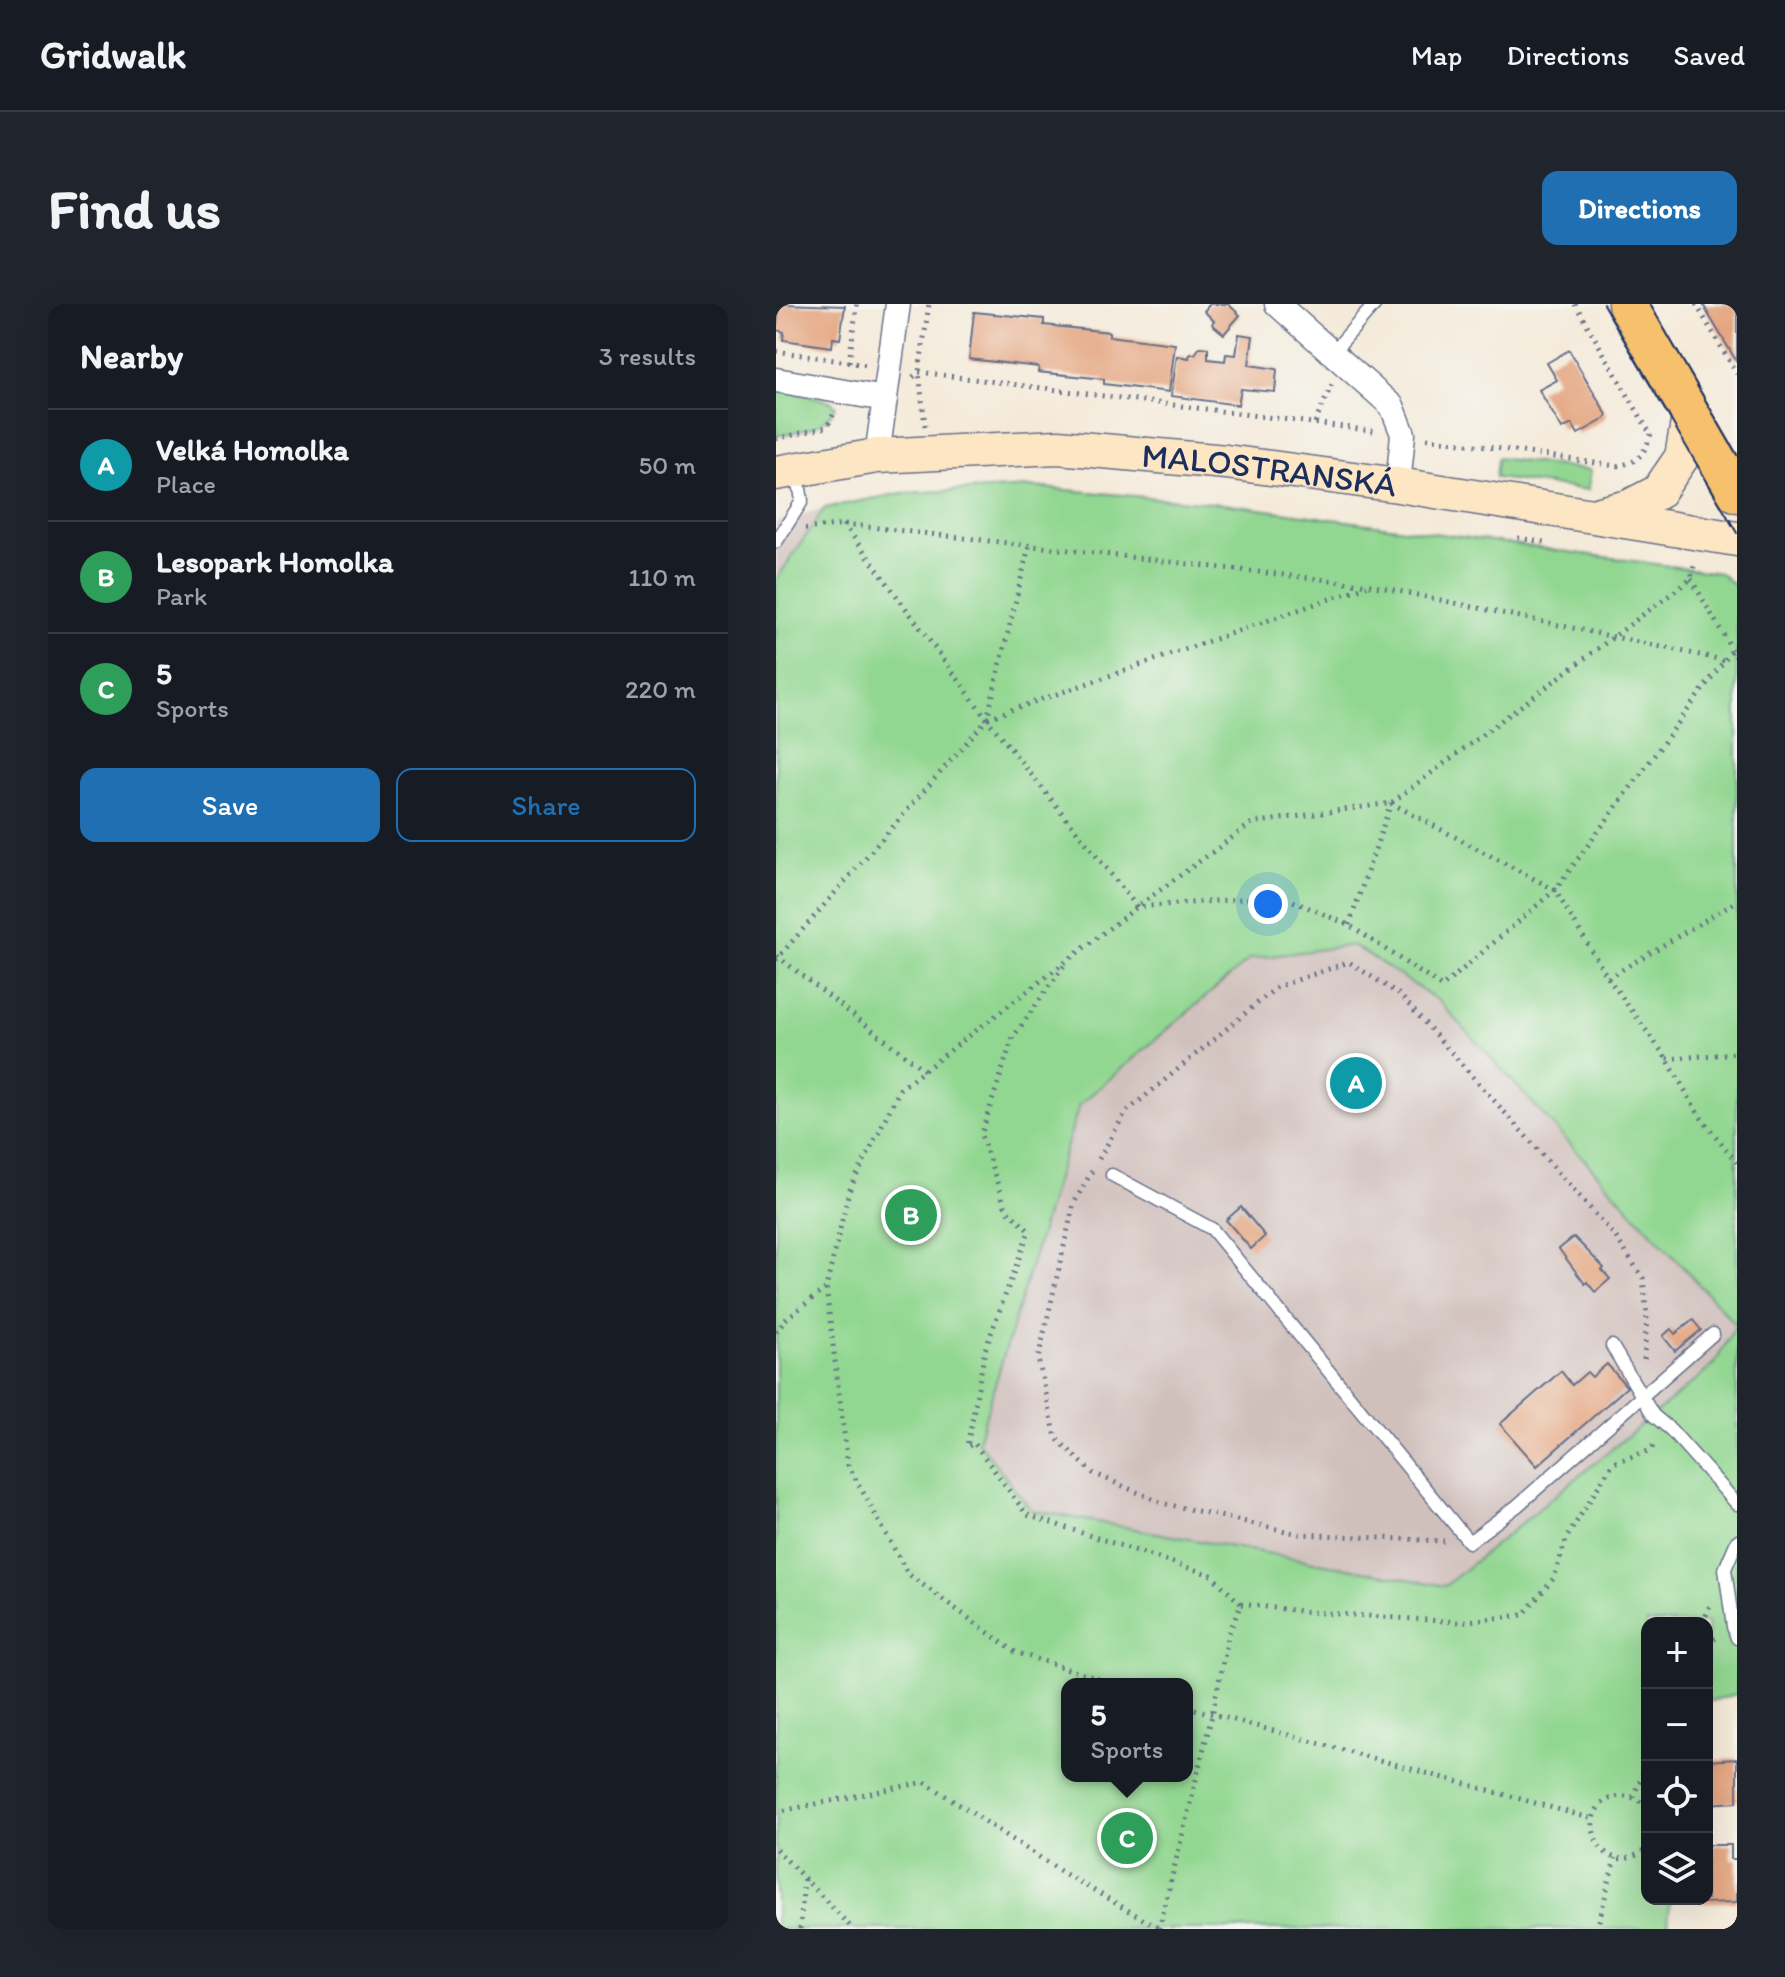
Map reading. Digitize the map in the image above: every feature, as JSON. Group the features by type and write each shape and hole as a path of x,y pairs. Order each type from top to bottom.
{"main road":[{"path":"1627,304 1737,493"},
{"path":"1572,514 1617,511 1640,503 1658,492 1682,457 1690,411"},
{"name":"MALOSTRANSKÁ","path":"786,470 877,456 1058,447 1226,462 1398,485 1737,539"}],"street":[{"path":"877,456 898,304"},
{"path":"1277,304 1392,406 1391,433 1398,485"},
{"path":"776,380 885,399"}],"lane":[{"path":"1332,353 1375,304"},
{"name":"MALOSTRANSKÁ","path":"776,542 802,501 786,470"},
{"path":"1112,1175 1212,1229 1469,1542 1517,1506 1643,1399 1713,1334"},
{"path":"1612,1346 1653,1415 1671,1430 1737,1504"},
{"path":"1737,1541 1725,1569 1737,1638"}],"path":[{"path":"776,351 849,362 857,304"},
{"path":"924,415 919,372 929,304"},
{"path":"885,399 919,372 1391,433 1616,466 1632,463 1642,456 1651,434 1575,304"},
{"path":"1696,304 1737,374"},
{"path":"1315,423 1332,384 1341,393"},
{"path":"776,439 827,427 834,412"},
{"path":"1370,422 1391,433"},
{"path":"780,533 844,524 1370,585 1724,660"},
{"path":"844,524 987,719 1137,907"},
{"path":"1515,537 1530,541"},
{"path":"924,1070 777,958 987,719 1029,546"},
{"path":"1095,1678 1015,1652 908,1574 848,1465 826,1288 849,1191 900,1089 1252,823 1391,803 1691,579 1696,559"},
{"path":"1691,579 1737,658"},
{"path":"987,719 1370,585"},
{"path":"1137,907 1281,896 1349,925 1442,987 1555,890 1737,643"},
{"path":"1391,803 1555,890 1608,978 1667,1059 1699,1115 1737,1163"},
{"path":"1349,925 1391,803"},
{"path":"1608,978 1736,903"},
{"path":"1069,960 1013,1037 981,1135 1006,1209 1029,1231 985,1350 967,1447 974,1443 1027,1515 1211,1575 1241,1604 1458,1622 1523,1615 1554,1578 1567,1537 1613,1463 1648,1451 1671,1430"},
{"path":"1469,1542 1299,1534 1162,1503 1093,1473 1056,1438 1038,1359 1074,1203 1125,1113 1277,987 1349,962 1400,995 1605,1225 1643,1278 1647,1316 1643,1399"},
{"path":"1667,1059 1737,1053"},
{"path":"776,1332 787,1318 826,1288"},
{"path":"776,1812 925,1782 1062,1872 1159,1929 1229,1633 1241,1604"},
{"path":"1193,1709 1593,1819"},
{"path":"1633,1797 1641,1778"},
{"path":"1641,1803 1633,1797 1621,1796 1609,1800 1599,1808 1593,1819 1592,1831 1596,1843 1615,1858 1627,1859 1641,1853"},
{"path":"776,1849 853,1929"},
{"path":"1597,1929 1615,1858"},
{"path":"800,1929 804,1878"}],"shaded area":[{"path":"825,508 776,580 776,522"},
{"path":"1353,945 1439,1001 1736,1326 1714,1365 1445,1586 1031,1510 978,1441 1079,1105 1250,959"}],"green space":[{"path":"776,388 830,401 836,406 818,425 776,436"},
{"path":"1497,458 1591,470 1588,490 1495,478"},
{"path":"1033,487 1224,504 1720,573 1737,588 1737,1694 1713,1700 1713,1617 1641,1617 1641,1905 1670,1905 1668,1929 776,1929 776,580 825,508 902,493","holes":["1353,945 1439,1001 1736,1325 1714,1365 1445,1586 1031,1510 978,1441 1079,1105 1250,959"]}],"building":[{"path":"780,304 845,306 840,339 833,338 832,347 783,340 784,332 776,330"},
{"path":"1210,304 1228,304 1240,315 1224,334 1212,324 1214,321 1204,311"},
{"path":"1703,304 1737,304 1737,362 1707,312"},
{"path":"974,312 1044,319 1044,325 1109,332 1109,336 1175,344 1169,392 1104,384 1104,379 1038,372 1039,367 969,359"},
{"path":"1239,334 1253,336 1249,365 1277,369 1275,392 1241,389 1238,405 1171,396 1177,356 1189,358 1200,347 1208,348 1208,359 1225,361 1226,354 1236,355"},
{"path":"1569,350 1607,415 1578,434 1572,424 1562,429 1539,390 1557,380 1547,363"},
{"path":"1241,1207 1265,1236 1251,1249 1226,1220"},
{"path":"1574,1237 1604,1268 1602,1270 1610,1279 1595,1292 1587,1282 1585,1284 1559,1249"},
{"path":"1693,1320 1701,1330 1675,1351 1663,1336 1671,1329 1675,1334"},
{"path":"1607,1364 1627,1387 1537,1466 1500,1424 1561,1371 1572,1385 1587,1372 1592,1377"},
{"path":"1737,1759 1737,1802 1713,1804 1713,1761"},
{"path":"1713,1845 1731,1845 1731,1859 1737,1859 1737,1902 1713,1903"}],"tram line":[{"path":"1603,304 1737,533"},
{"path":"1650,304 1737,455"}],"place":[{"name":"Velká Homolka","path":"1356,1083"},
{"name":"Lesopark Homolka","path":"911,1215"},
{"name":"5","path":"1127,1838"}]}
